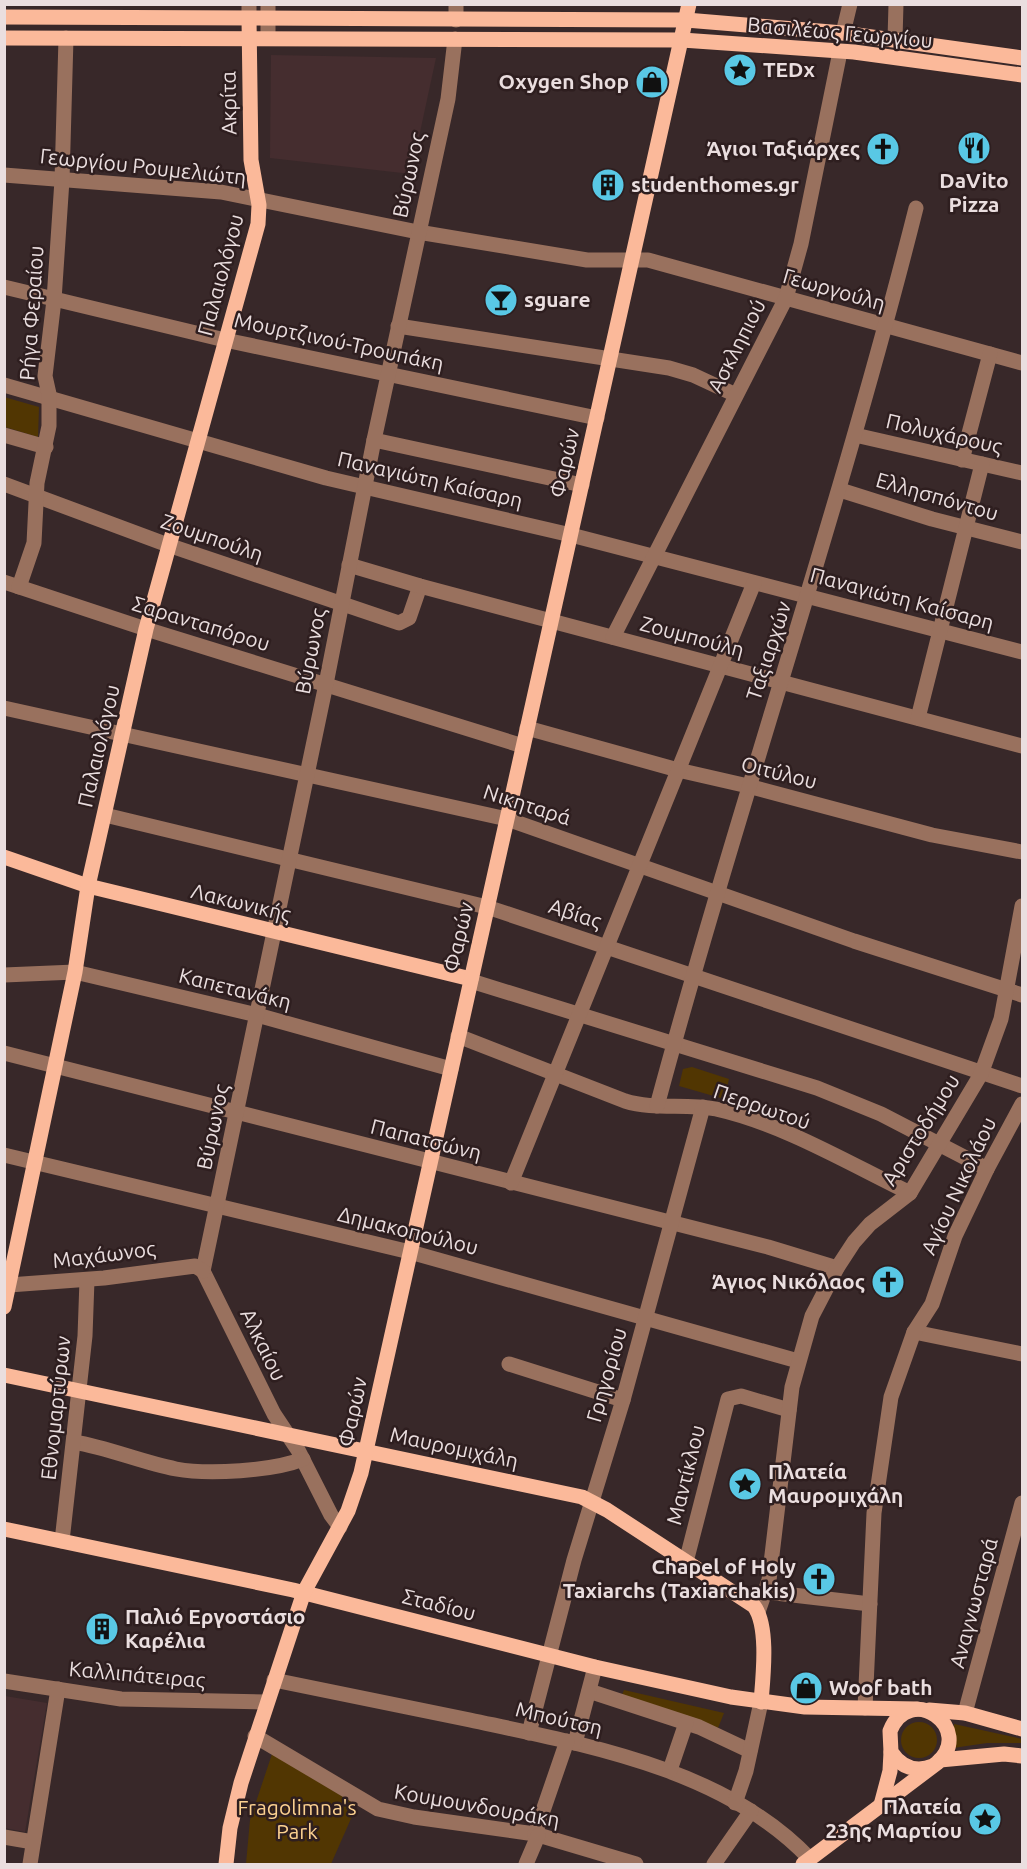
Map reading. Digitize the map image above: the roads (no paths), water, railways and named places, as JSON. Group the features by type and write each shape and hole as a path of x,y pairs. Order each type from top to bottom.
{"main road":[{"name":"Φαρών","path":"226,1864 231,1822 255,1736 304,1592 340,1527 354,1495 365,1451 689,4"},
{"name":"Ακρίτα","path":"249,12 251,160 259,200"},
{"name":"Βασιλέως Γεωργίου","path":"4,17 268,12 456,20 686,20 843,33 1023,58"},
{"name":"Βασιλέως Γεωργίου","path":"4,38 682,40 840,52 1023,75"},
{"name":"Παλαιολόγου","path":"4,1307 9,1285 8,1267 35,1162 75,972 88,886 146,629 257,232 259,200"},
{"name":"Λακωνικής","path":"4,856 88,886 471,980"},
{"name":"Μαυρομιχάλη","path":"4,1375 592,1501 743,1598 758,1612"},
{"name":"Σταδίου","path":"4,1529 304,1592 595,1666 761,1702 805,1707 965,1713 1023,1729"},
{"path":"758,1612 762,1631 761,1702"},
{"path":"866,1708 879,1719 890,1748 907,1767 920,1769 937,1763 1004,1754 1023,1756"},
{"path":"806,1862 937,1763 948,1743 947,1729 935,1714 919,1710 904,1713 894,1723 890,1731 890,1771 881,1805"}],"street":[{"path":"456,4 456,20"},
{"path":"843,33 850,4"},
{"path":"895,39 896,4"},
{"path":"268,12 268,38"},
{"name":"Ρήγα Φεραίου","path":"12,585 34,543 36,497 50,426 45,376 54,300 62,180 66,38"},
{"name":"Βύρωνος","path":"203,1271 326,684 388,373 448,99 455,39"},
{"name":"Ασκληπιού","path":"613,637 652,556 786,297 801,244 840,52"},
{"name":"Γεωργίου Ρουμελιώτη","path":"4,175 215,192 418,232 587,260 633,259"},
{"name":"Ταξιαρχών","path":"657,1106 748,786 840,490 916,208"},
{"name":"Γεωργούλη","path":"633,259 658,263 786,297 1023,363"},
{"name":"Μουρτζινού-Τρουπάκη","path":"4,287 225,340 597,418"},
{"path":"398,326 681,371 736,395"},
{"path":"962,460 990,354"},
{"name":"Παναγιώτη Καίσαρη","path":"4,385 364,488 571,535 1023,652"},
{"path":"4,435 46,447"},
{"name":"Πολυχάρους","path":"855,435 1023,473"},
{"path":"374,440 582,485"},
{"path":"918,718 982,464"},
{"name":"Ζουμπούλη","path":"4,484 168,545 403,623 409,618 420,586"},
{"name":"Ελλησπόντου","path":"840,490 966,528 1023,542"},
{"name":"Ζουμπούλη","path":"349,565 420,586 1023,746"},
{"path":"511,1183 754,583"},
{"name":"Σαρανταπόρου","path":"12,585 523,746"},
{"name":"Νικηταρά","path":"4,708 507,819 864,945 1015,993"},
{"name":"Οιτύλου","path":"527,728 678,770 748,786 932,835 1023,852"},
{"name":"Αβίας","path":"105,815 487,907 694,975 981,1074 1023,1086"},
{"name":"Αριστοδήμου","path":"758,1612 767,1592 789,1410 798,1361 812,1316 837,1268 870,1224 910,1193 981,1074 997,1031 1015,993 1023,906"},
{"name":"Καπετανάκη","path":"4,975 75,972 257,1015 451,1069"},
{"path":"471,980 674,1046 747,1065 817,1088 881,1114 987,1169"},
{"name":"Περρωτού","path":"458,1036 644,1107 672,1104 703,1107 783,1133 910,1193"},
{"name":"Παπατσώνη","path":"4,1053 672,1223 837,1268"},
{"name":"Αγίου Νικολάου","path":"866,1708 874,1513 884,1431 891,1397 914,1332 932,1304 949,1250 987,1169 1023,1104"},
{"name":"Γρηγορίου","path":"530,1733 548,1654 623,1400 703,1107"},
{"name":"Δημακοπούλου","path":"4,1155 410,1251 798,1361"},
{"name":"Μαχάωνος","path":"9,1285 87,1280 195,1266 203,1271"},
{"name":"Αλκαίου","path":"203,1271 288,1436 303,1459 331,1515 340,1527"},
{"name":"Εθνομαρτύρων","path":"62,1541 85,1336 87,1280"},
{"path":"914,1332 1023,1354"},
{"path":"509,1364 623,1400"},
{"name":"Μαντίκλου","path":"686,1562 728,1399 741,1396 789,1410"},
{"path":"74,1442 105,1448 179,1469 259,1470 303,1459"},
{"name":"Αναγνωσταρά","path":"965,1713 1017,1545 1023,1503"},
{"path":"767,1592 870,1604"},
{"path":"526,1864 589,1691 595,1666"},
{"name":"Μπούτση","path":"274,1680 571,1742 670,1770 776,1826 806,1862"},
{"name":"Καλλιπάτειρας","path":"4,1681 121,1699 267,1702"},
{"path":"30,1864 58,1689"},
{"path":"589,1691 686,1723 750,1751"},
{"path":"735,1803 761,1702"},
{"path":"670,1770 686,1723"},
{"name":"Κουμουνδουράκη","path":"255,1736 378,1809 414,1817 536,1835 636,1864"},
{"path":"714,1864 751,1811"},
{"path":"4,1837 33,1842"}],"place":[{"name":"TEDx","path":"740,70"},
{"name":"Oxygen Shop","path":"652,82"},
{"name":"DaVito Pizza","path":"974,148"},
{"name":"Άγιοι Ταξιάρχες","path":"883,149"},
{"name":"studenthomes.gr","path":"608,185"},
{"name":"sguare","path":"501,300"},
{"name":"Άγιος Νικόλαος","path":"888,1282"},
{"name":"Πλατεία Μαυρομιχάλη","path":"745,1484"},
{"name":"Chapel of Holy Taxiarchs (Taxiarchakis)","path":"819,1579"},
{"name":"Παλιό Εργοστάσιο Καρέλια","path":"102,1629"},
{"name":"Woof bath","path":"806,1688"},
{"name":"Πλατεία 23ης Μαρτίου","path":"985,1819"}],"park label":[{"name":"Fragolimna's Park","path":"297,1820"}]}
